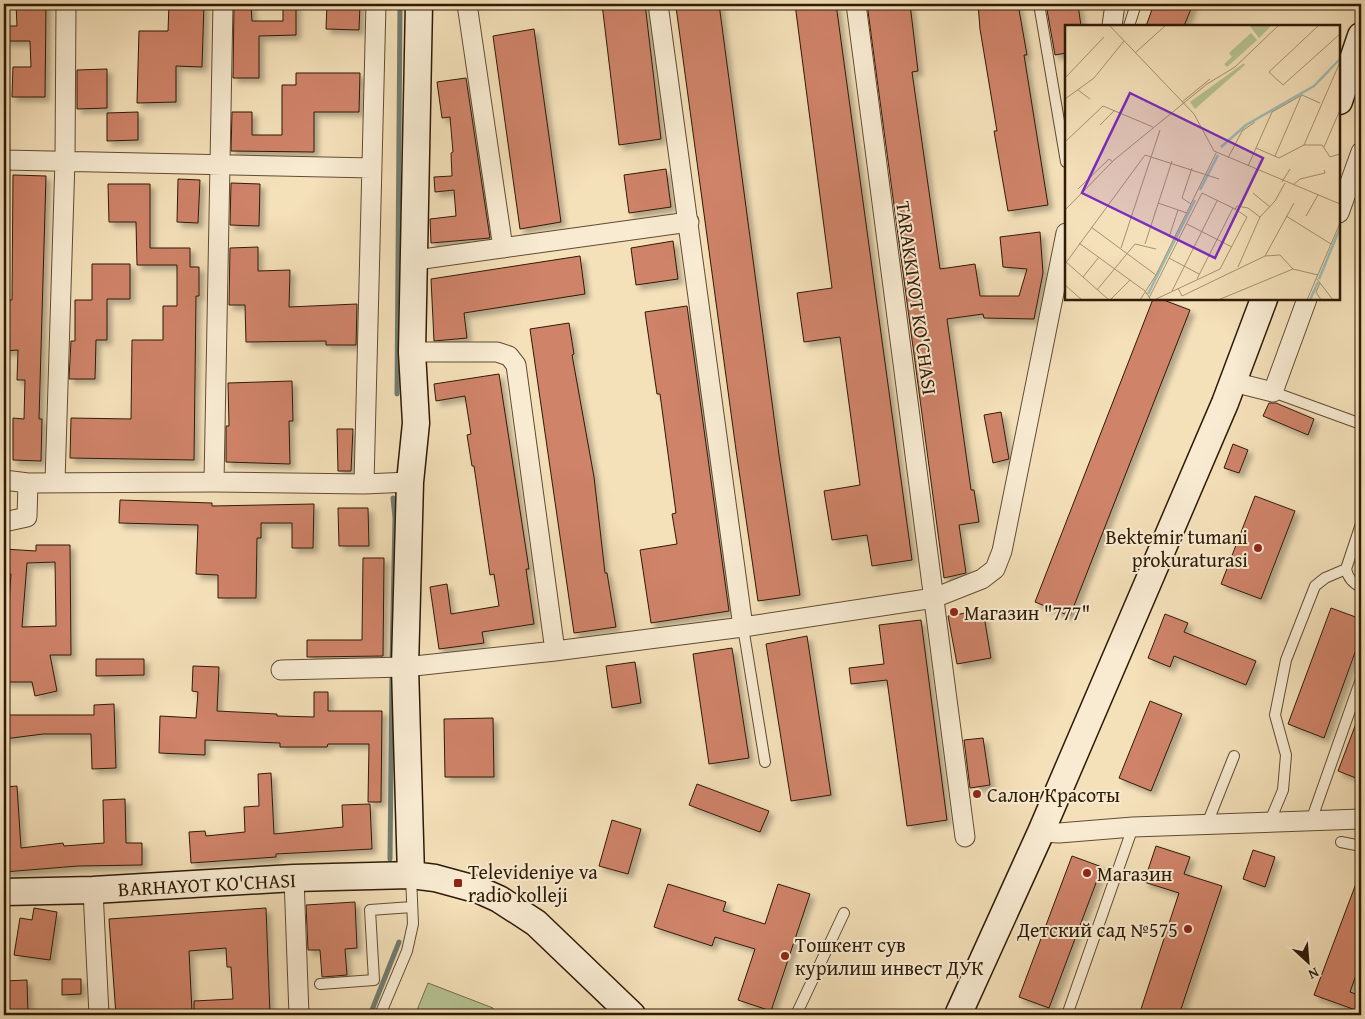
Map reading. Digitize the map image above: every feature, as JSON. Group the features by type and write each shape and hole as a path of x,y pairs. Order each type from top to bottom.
{"street":[{"path":"55,482 65,160 66,4"},
{"path":"214,482 223,4"},
{"path":"364,484 376,4"},
{"path":"411,875 392,667 416,423 412,352 416,260 419,4"},
{"path":"467,4 503,248"},
{"path":"658,4 743,627"},
{"name":"TARAKKIYOT KO'CHASI","path":"856,4 965,837"},
{"path":"1112,25 1115,4"},
{"path":"1344,90 1361,36"},
{"path":"1340,210 1361,152"},
{"path":"4,160 219,163 372,168"},
{"path":"416,260 689,222"},
{"path":"281,670 392,667 555,651 743,627 934,598 982,580 995,569 1002,551 1065,238"},
{"path":"958,1015 1041,832 1233,382 1264,300"},
{"path":"1233,382 1273,392 1307,300"},
{"path":"412,352 497,352 509,356 516,366 555,651"},
{"path":"4,480 28,483 214,482 364,484 410,482"},
{"path":"4,522 27,517 28,483"},
{"path":"1041,832 1059,833 1207,824 1361,820"},
{"name":"BARHAYOT KO'CHASI","path":"4,892 93,890 294,878 411,875 435,878 479,890 536,923 632,1015"},
{"path":"294,878 300,1015"},
{"path":"93,890 99,1015"}],"lane":[{"path":"1039,4 1065,156"},
{"path":"1129,25 1136,4"},
{"path":"1273,392 1361,424"},
{"path":"1361,524 1346,569 1348,577 1361,587"},
{"path":"1270,822 1282,790 1286,755 1275,715 1286,660 1315,586 1325,578 1346,569"},
{"path":"743,627 765,762"},
{"path":"1311,821 1361,679"},
{"path":"1207,824 1234,756"},
{"path":"1067,1015 1133,827"},
{"path":"1341,842 1361,846"},
{"path":"380,1015 407,952 413,924 411,875"},
{"path":"320,984 374,980 370,910 412,907"},
{"path":"796,1015 844,913"}],"green space":[{"path":"428,983 493,1008 491,1015 415,1015"}],"building":[{"path":"16,4 46,4 45,97 12,97 13,67 31,67 30,41 4,41 4,26 17,26"},
{"path":"169,4 204,4 202,67 176,66 176,102 137,103 139,31 168,31"},
{"path":"234,4 251,4 252,21 283,21 283,4 296,4 296,35 259,36 259,78 233,78"},
{"path":"327,4 360,4 359,30 326,29"},
{"path":"602,4 645,4 661,139 619,145"},
{"path":"695,4 719,4 779,455 800,595 758,601 676,7"},
{"path":"795,4 836,4 912,560 872,566 867,535 832,540 824,491 860,485 840,337 804,342 797,293 832,288"},
{"path":"867,4 910,4 918,71 912,72 940,269 975,264 980,296 1019,296 1027,269 1003,267 1000,237 1040,232 1043,273 1034,319 984,318 983,314 947,319 971,490 974,490 979,522 959,525 966,573 944,578"},
{"path":"978,4 1018,4 1027,55 1024,55 1048,205 1008,211 994,131 997,131 980,29"},
{"path":"1154,4 1193,4 1184,25 1146,25"},
{"path":"1078,5 1081,25 1065,25 1065,53 1055,55 1047,10"},
{"path":"534,29 561,222 520,229 493,36"},
{"path":"107,69 107,108 77,109 77,70"},
{"path":"296,73 360,73 359,112 314,112 314,152 231,151 232,112 252,112 252,135 282,135 282,85 296,85"},
{"path":"466,78 490,238 431,243 430,219 456,216 454,190 435,192 434,177 452,176 451,153 453,152 450,117 442,118 437,82"},
{"path":"138,112 138,140 107,141 107,113"},
{"path":"666,169 671,207 629,213 624,175"},
{"path":"13,175 46,176 39,419 42,419 41,461 13,460 13,418 24,419 25,380 17,380 18,350 4,351 4,300 12,300"},
{"path":"178,179 200,180 198,223 177,222"},
{"path":"231,183 260,184 259,226 230,225"},
{"path":"108,184 150,184 150,248 190,248 190,267 199,267 199,296 196,296 194,460 70,458 71,418 131,419 132,340 163,340 163,306 177,306 177,265 137,265 136,222 109,222"},
{"path":"673,241 678,279 636,285 631,248"},
{"path":"258,247 258,271 290,270 289,307 357,304 356,345 326,345 326,341 246,342 245,305 229,305 230,248"},
{"path":"580,256 585,294 464,313 467,338 434,341 431,279"},
{"path":"92,264 130,264 130,299 107,299 107,340 96,340 95,379 69,379 71,341 75,341 75,300 92,300"},
{"path":"1153,300 1164,300 1190,310 1070,616 1035,602"},
{"path":"687,306 729,611 651,623 640,550 677,544 672,514 676,513 660,394 657,394 645,312"},
{"path":"569,323 574,354 572,355 594,477 605,573 607,573 616,627 574,633 530,329"},
{"path":"499,374 529,569 526,569 534,624 482,632 484,643 439,649 430,587 447,584 451,614 499,606 494,574 490,575 474,466 472,466 467,435 471,434 465,396 436,401 434,384"},
{"path":"292,381 293,421 289,421 290,464 226,462 226,426 229,426 228,383"},
{"path":"1269,403 1276,403 1314,419 1308,435 1263,416"},
{"path":"1001,412 1009,459 993,463 984,415"},
{"path":"337,429 353,429 351,471 338,471"},
{"path":"1233,444 1248,450 1239,473 1224,468"},
{"name":"Bektemir tumani prokuraturasi","path":"1255,496 1295,511 1261,599 1221,584"},
{"path":"120,500 212,503 212,506 314,504 313,548 292,548 292,523 261,523 261,538 257,538 256,598 218,598 218,575 196,574 198,525 119,523"},
{"path":"338,508 368,508 369,546 339,546"},
{"path":"36,545 70,545 71,655 50,655 57,691 35,696 32,682 4,682 4,630 7,630 11,574 4,574 4,549 36,551","holes":["55,562 56,626 22,627 27,563"]},
{"path":"363,558 384,558 383,656 307,657 307,640 362,640"},
{"path":"1331,608 1361,619 1361,636 1324,738 1288,724"},
{"path":"983,610 991,658 957,664 948,616"},
{"path":"1165,614 1188,623 1184,632 1256,661 1246,685 1174,656 1170,667 1148,658"},
{"path":"921,620 947,820 907,826 887,680 851,684 849,668 884,664 879,625"},
{"path":"807,636 831,795 791,801 766,644"},
{"path":"732,648 749,758 709,764 693,654"},
{"path":"96,659 144,659 144,675 96,676"},
{"path":"635,662 641,703 612,708 606,666"},
{"path":"193,666 219,667 217,711 314,717 314,692 328,692 328,711 382,711 381,802 368,802 369,744 328,744 327,747 280,747 280,743 205,740 205,755 159,753 160,716 196,718 198,692 192,691"},
{"path":"1150,701 1182,714 1151,791 1119,778"},
{"path":"114,704 116,768 92,769 91,734 43,734 4,739 4,715 94,715 94,705"},
{"path":"1361,713 1361,780 1338,771"},
{"path":"493,718 494,777 445,777 444,719"},
{"path":"983,738 990,785 970,788 964,740"},
{"path":"271,773 274,834 343,827 342,805 370,804 372,849 276,854 276,857 191,863 189,832 205,831 206,836 245,832 244,807 259,806 258,774"},
{"path":"697,784 769,811 760,832 689,805"},
{"path":"17,786 21,848 63,843 64,846 104,843 103,800 125,799 126,843 142,843 142,865 78,866 4,872 4,787"},
{"path":"612,820 641,829 628,874 599,866"},
{"name":"Детский сад №575","path":"1156,846 1190,857 1184,874 1222,886 1179,1015 1139,1015 1179,893 1144,882"},
{"path":"1253,850 1275,857 1265,887 1243,879"},
{"path":"1072,856 1102,867 1049,1008 1019,997"},
{"path":"1360,873 1361,961 1350,992 1361,996 1361,1012 1314,995"},
{"path":"668,884 726,902 723,911 765,924 778,884 810,894 771,1011 738,1000 755,949 715,937 712,946 654,927"},
{"path":"355,902 357,948 345,949 347,975 322,977 320,950 308,950 306,905"},
{"path":"34,908 57,912 50,960 14,955 20,918 32,920"},
{"path":"266,908 270,1015 194,1015 194,1001 233,999 231,967 227,967 226,948 189,951 192,1012 116,1015 109,919"},
{"path":"62,979 81,979 81,994 62,995"},
{"path":"27,980 28,1015 4,1015 4,981"}],"waterway":[{"path":"397,394 400,4"},
{"path":"392,663 395,518 393,498"},
{"path":"390,859 392,672"},
{"path":"370,1015 399,942"}],"place":[{"name":"Bektemir tumani prokuraturasi","path":"1258,548"},
{"name":"Магазин \"777\"","path":"954,612"},
{"name":"Салон Красоты","path":"977,794"},
{"name":"Магазин","path":"1087,873"},
{"name":"Televideniye va radio kolleji","path":"458,883"},
{"name":"Детский сад №575","path":"1188,929"},
{"name":"Тошкент сув курилиш инвест ДУК","path":"785,956"}]}
